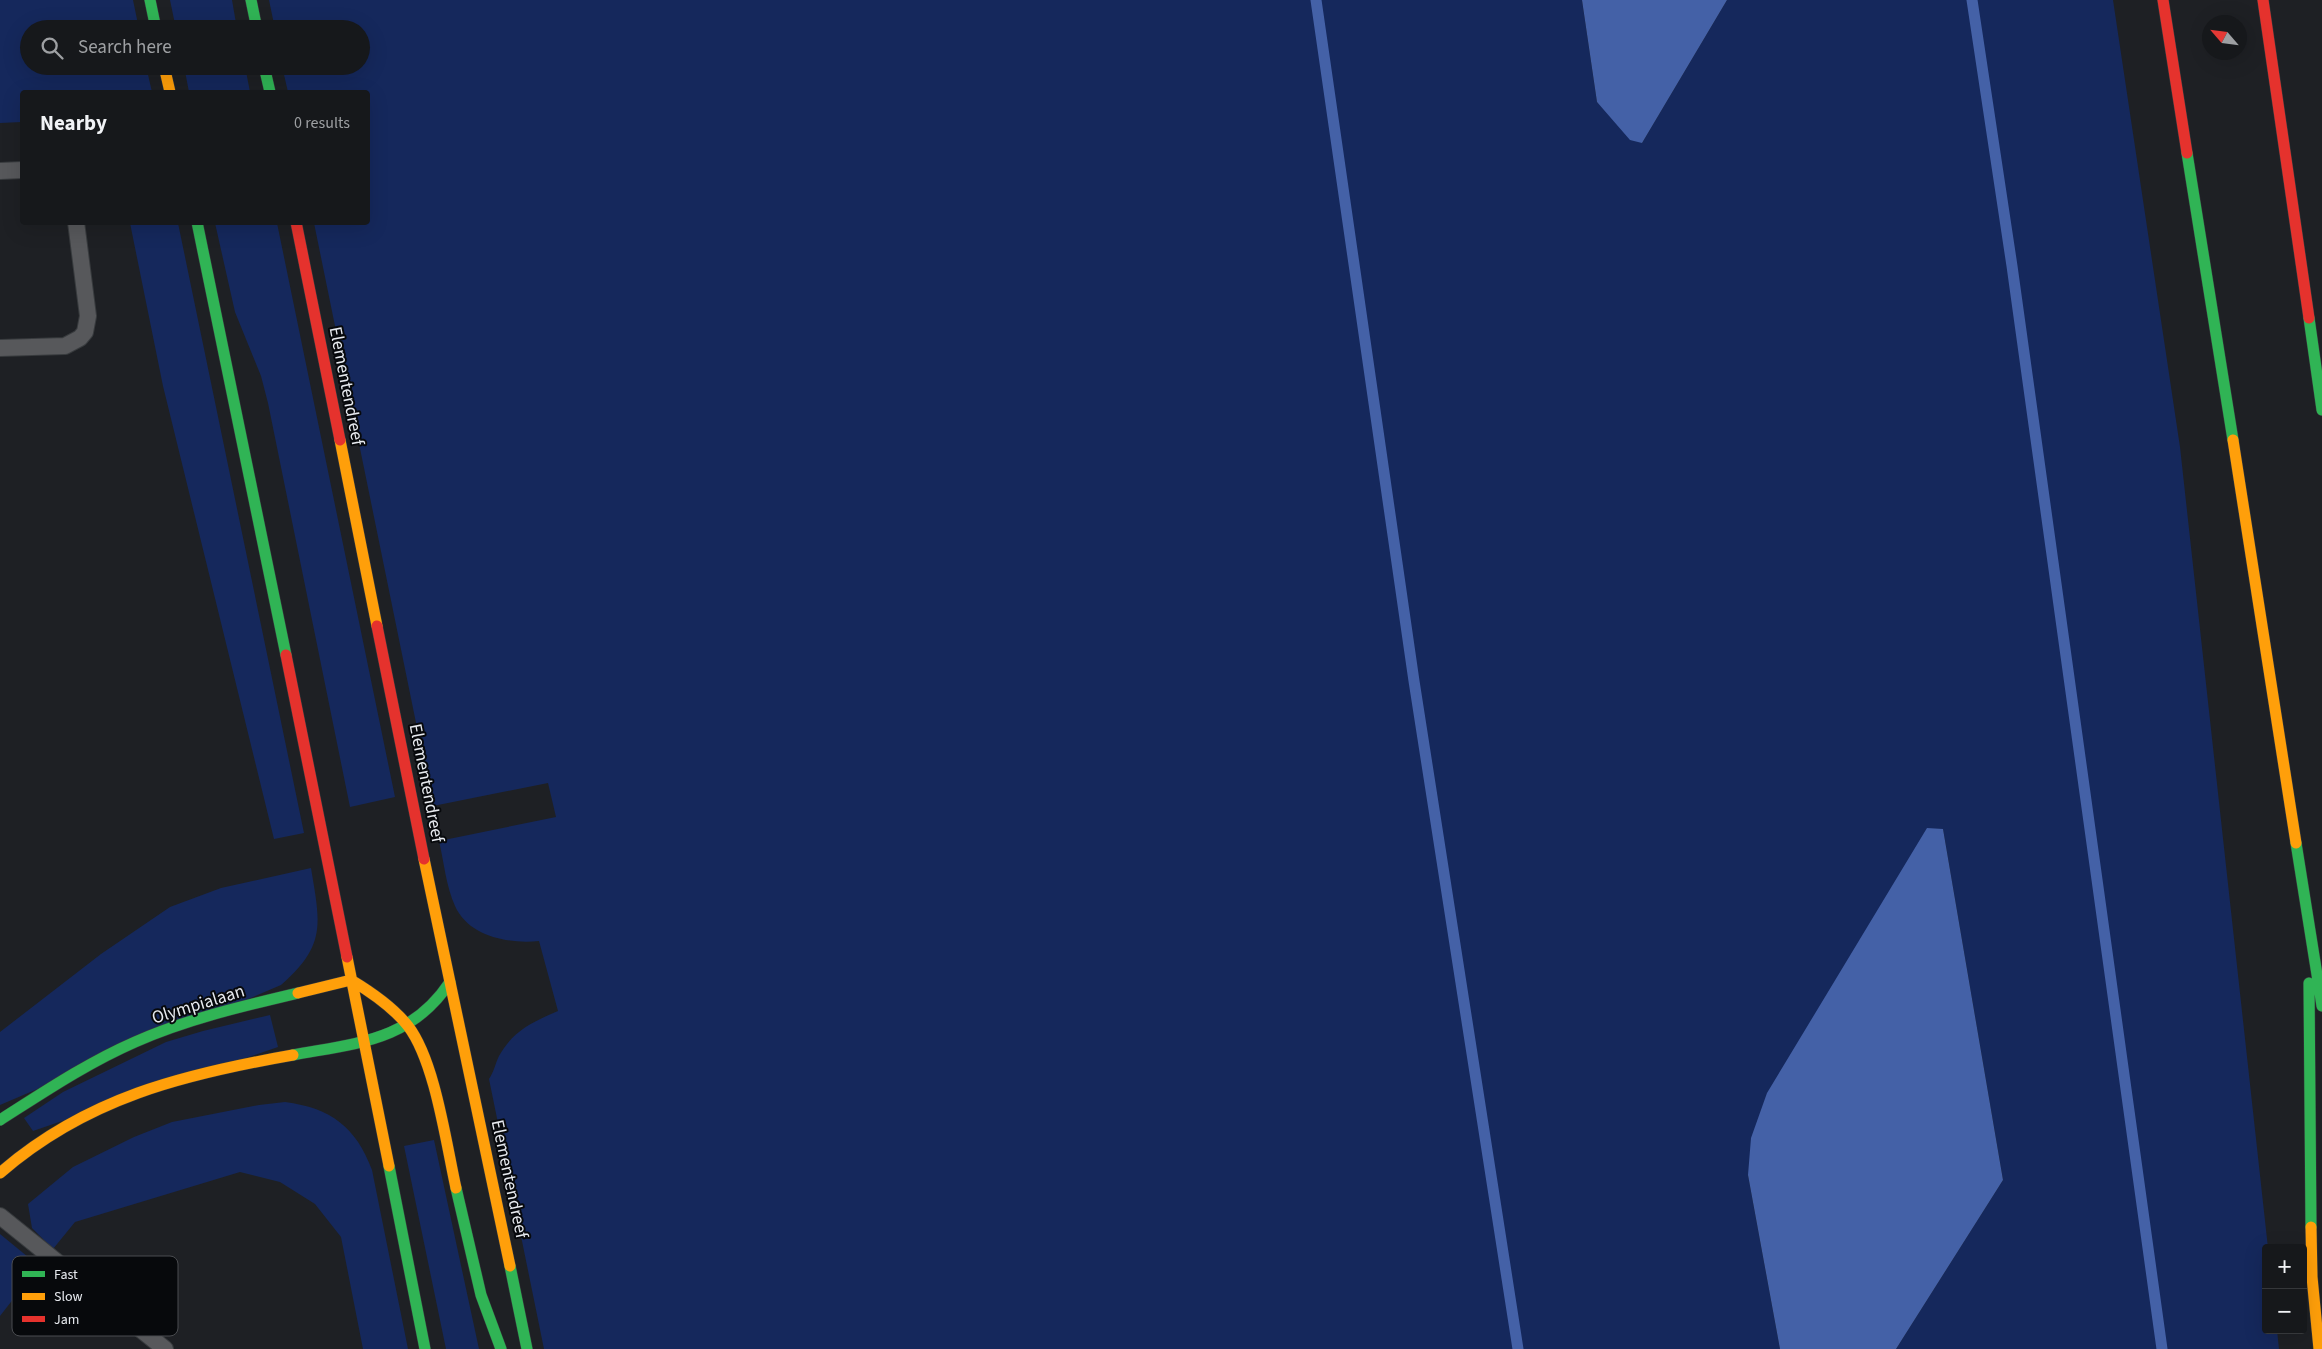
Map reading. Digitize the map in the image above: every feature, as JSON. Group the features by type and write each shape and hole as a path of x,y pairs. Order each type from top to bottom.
{"main road":[{"path":"150,0 154,20"},
{"path":"251,0 255,20"},
{"path":"2163,0 2322,1006"},
{"path":"2263,0 2322,410"},
{"path":"166,75 170,90"},
{"path":"266,75 270,90"},
{"path":"198,225 225,350 425,1349"},
{"name":"Elementendreef","path":"297,225 422,847 527,1349"},
{"path":"2309,927 2312,1277 2319,1349"},
{"path":"351,980 373,993 408,1026 428,1064 481,1295 501,1349"},
{"name":"Olympialaan","path":"0,1120 86,1066 136,1042 183,1023 351,980"},
{"path":"0,1174 16,1158 65,1123 111,1101 162,1083 364,1040 408,1026 437,1003 450,982"}],"lane":[{"path":"0,170 20,170"},
{"path":"0,348 65,346 80,338 85,332 88,316 76,225"},
{"path":"0,1216 50,1256"},
{"path":"149,1336 165,1349"}],"shaded area":[{"path":"0,0 133,0 137,20 20,20 20,75 148,75 152,90 20,90 20,122 0,123"},
{"path":"170,0 232,0 235,20 174,20"},
{"path":"269,0 1582,0 1597,102 1642,143 1727,0 2113,0 2180,447 2268,1244 2262,1244 2262,1334 2277,1334 2279,1349 1896,1349 2003,1180 1943,829 1748,1175 1780,1349 544,1349 489,1079 499,1056 510,1040 532,1023 558,1011 539,941 515,941 491,936 470,925 461,917 449,890 439,841 556,817 548,783 433,806 314,225 370,225 370,90 288,90 284,75 370,75 370,20 273,20"},
{"path":"1582,0 1727,0 1642,143 1630,140 1597,102"},
{"path":"186,75 247,75 250,90 189,90"},
{"path":"130,225 178,225 304,833 274,839 163,386"},
{"path":"215,225 277,225 395,797 350,807 268,403 261,376 235,312"},
{"path":"1927,828 1943,829 2003,1180 1896,1349 1780,1349 1748,1175 1751,1138 1767,1093"},
{"path":"311,868 317,904 317,932 306,958 281,985 0,1105 0,1032 101,954 170,907 221,888"},
{"path":"270,1015 278,1047 33,1131 24,1118 63,1092 166,1042"},
{"path":"285,1102 316,1109 340,1122 350,1131 366,1155 372,1170 408,1349 363,1349 341,1237 315,1204 280,1182 240,1172 75,1222 53,1249 32,1228 28,1204 73,1167 134,1137 172,1122 259,1105"},
{"path":"434,1140 479,1349 446,1349 404,1146"},
{"path":"0,1234 27,1256 12,1256 12,1301 0,1316"}],"waterway":[{"path":"1316,0 1414,681 1518,1349"},
{"path":"1972,0 2012,266 2162,1349"}],"traffic: fast":[{"path":"150,0 154,20"},
{"path":"251,0 255,20"},
{"path":"266,75 270,90"},
{"path":"2187,153 2233,440"},
{"path":"198,225 286,655"},
{"path":"2309,318 2322,410"},
{"path":"2296,843 2322,1006"},
{"path":"293,1055 361,1042 400,1028 418,1017 435,1002 450,982"},
{"path":"2309,983 2311,1227"},
{"path":"0,1120 83,1069 135,1042 195,1020 298,993"},
{"path":"389,1166 425,1349"},
{"path":"456,1188 481,1295 501,1349"},
{"path":"510,1266 527,1349"}],"traffic: slow":[{"path":"166,75 170,90"},
{"path":"340,440 377,626"},
{"path":"2233,440 2296,843"},
{"path":"424,859 510,1266"},
{"path":"347,957 389,1166"},
{"path":"298,993 351,980 396,1012 408,1026 417,1041 432,1081 444,1126 456,1188"},
{"path":"0,1173 33,1147 67,1126 102,1108 138,1093 213,1071 293,1055"},
{"path":"2311,1227 2312,1277 2319,1349"}],"traffic: jam":[{"path":"2163,0 2187,153"},
{"path":"2263,0 2309,318"},
{"path":"297,225 340,440"},
{"path":"377,626 424,859"},
{"path":"286,655 347,957"}]}
